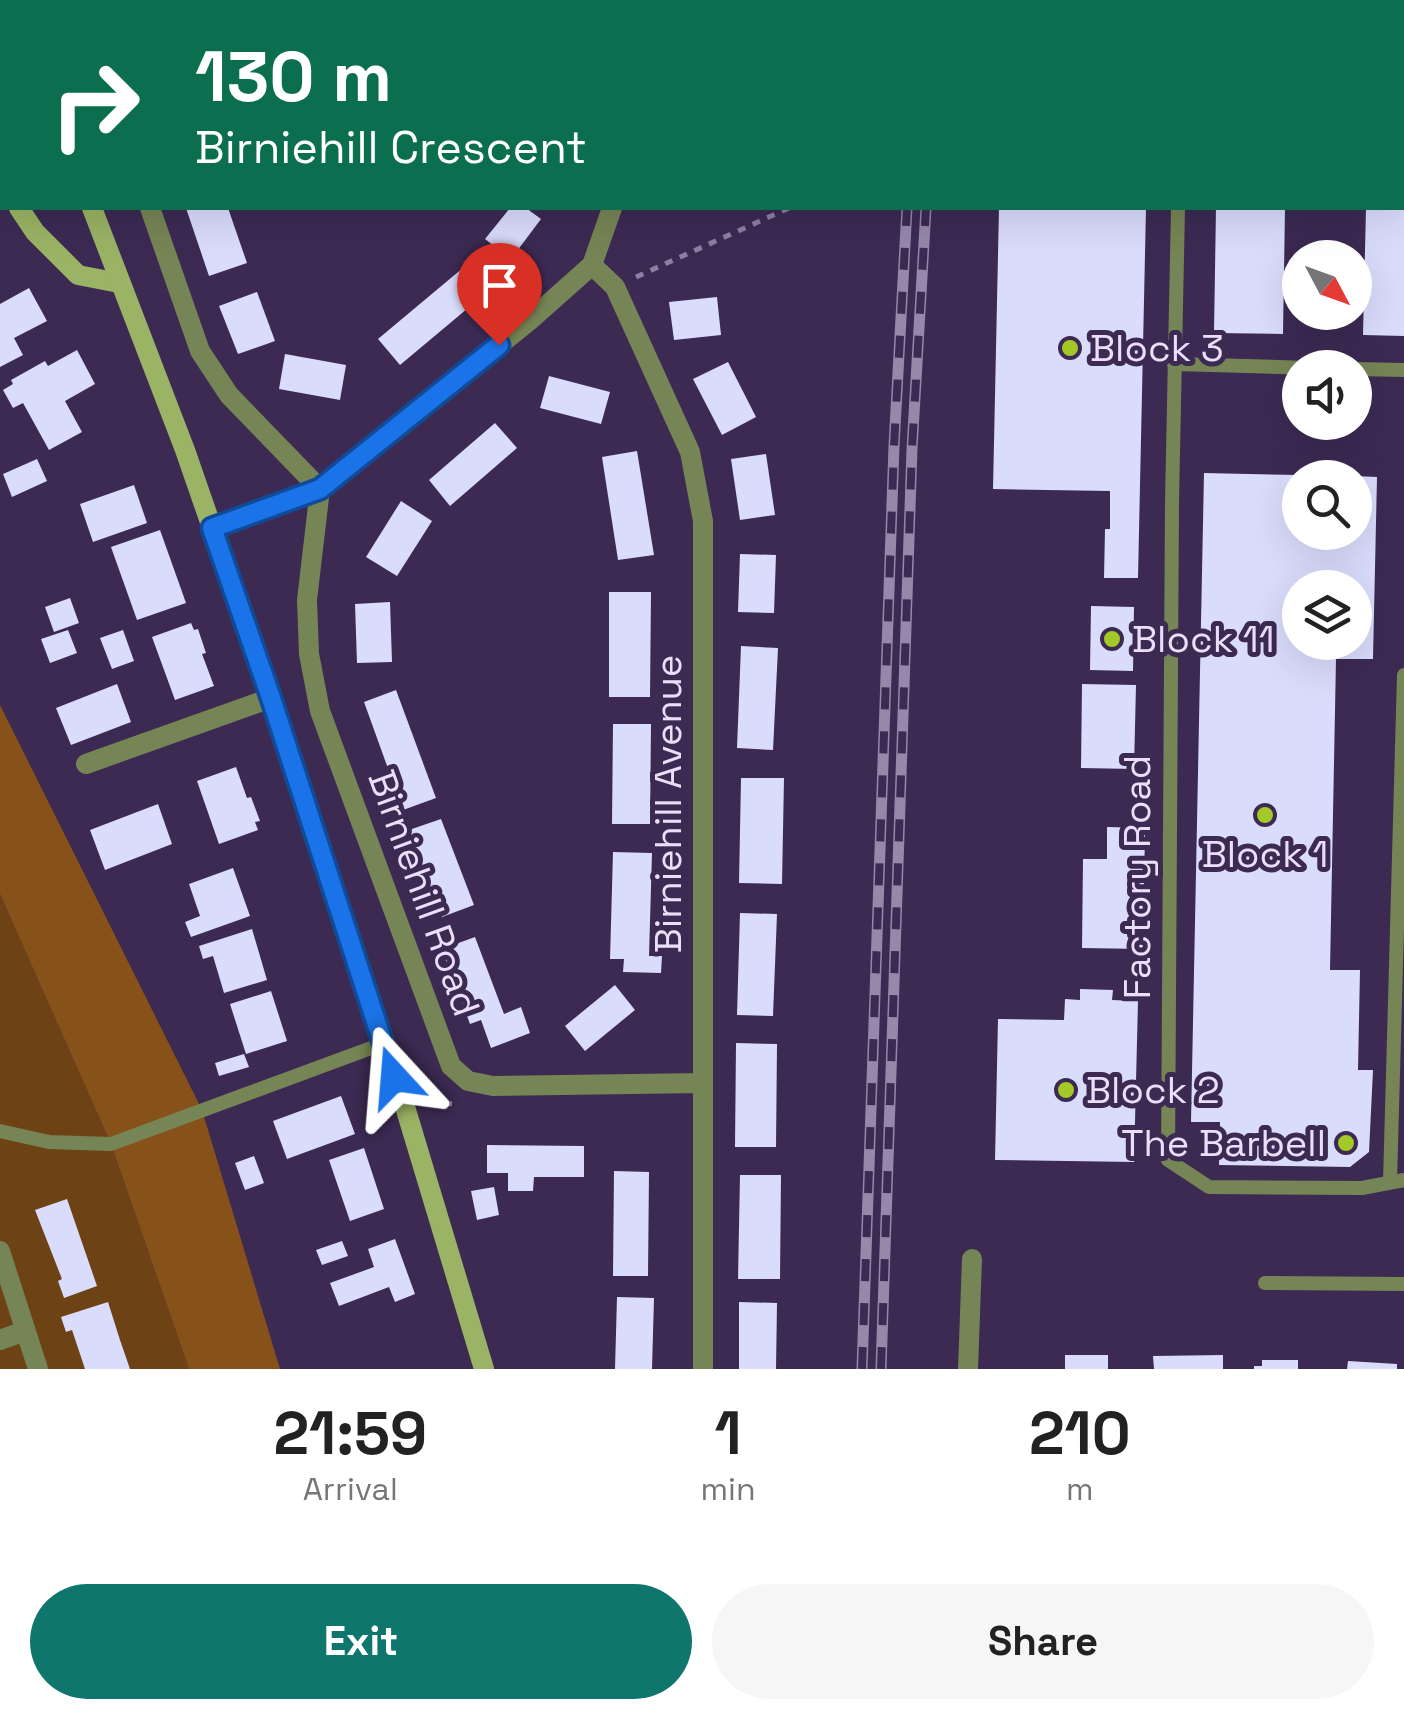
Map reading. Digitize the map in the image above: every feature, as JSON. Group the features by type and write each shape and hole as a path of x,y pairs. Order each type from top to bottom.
{"main road":[{"path":"20,210 35,232 78,275 119,282"},
{"path":"93,210 185,450 271,698 406,1110 484,1369"}],"street":[{"path":"151,210 200,351 229,394 320,489"},
{"path":"212,528 320,489 529,321 592,265 611,210"},
{"name":"Birniehill Avenue","path":"592,265 614,287 690,452 702,521 703,1369"},
{"name":"Birniehill Road","path":"320,489 308,600 309,654 320,711 451,1066 468,1080 493,1086 703,1083"},
{"path":"86,764 271,698"},
{"path":"0,1251 38,1369"},
{"path":"968,1369 972,1259"},
{"path":"0,1340 25,1331"}],"lane":[{"name":"Factory Road","path":"1178,210 1168,1160 1209,1187 1362,1188 1397,1181 1404,675"},
{"path":"1174,364 1282,367"},
{"path":"1372,369 1404,370"},
{"path":"0,1131 49,1142 112,1144 382,1044"},
{"path":"1265,1283 1404,1284"}],"path":[{"path":"614,287 785,210"}],"shaded area":[{"path":"0,705 202,1110 280,1369 189,1369 111,1144 0,894"},
{"path":"0,894 111,1144 189,1369 0,1369"}],"building":[{"path":"187,210 229,210 247,263 209,276"},
{"path":"508,210 529,210 541,219 511,259 485,239"},
{"name":"Block 3","path":"999,210 1146,210 1138,578 1104,578 1110,491 993,489"},
{"path":"1216,210 1285,210 1283,334 1214,333"},
{"path":"1366,210 1404,210 1404,336 1363,335 1363,330 1372,330 1372,240 1365,240"},
{"path":"470,262 492,288 400,365 378,339"},
{"path":"29,288 47,321 14,338 23,355 0,367 0,304"},
{"path":"257,292 275,341 238,354 219,306"},
{"path":"717,297 721,335 674,340 669,302"},
{"path":"77,350 95,384 65,401 82,432 49,450 23,403 13,408 3,390 13,384 11,380 45,361 48,366"},
{"path":"285,354 346,365 340,400 279,389"},
{"path":"728,362 756,417 722,435 693,379"},
{"path":"549,376 610,392 601,424 540,408"},
{"path":"495,423 517,448 450,506 429,480"},
{"path":"637,451 654,555 618,560 602,457"},
{"path":"766,454 775,515 740,520 731,459"},
{"path":"37,459 47,481 12,497 3,474"},
{"name":"Block 1","path":"1204,473 1282,475 1282,550 1372,550 1372,477 1377,477 1373,659 1372,570 1282,570 1282,660 1336,660 1330,970 1360,970 1358,1070 1373,1070 1369,1152 1350,1167 1219,1165 1220,1122 1191,1122"},
{"path":"134,485 147,523 93,542 80,504"},
{"path":"401,501 432,521 397,576 366,557"},
{"path":"160,530 186,603 137,620 111,547"},
{"path":"740,554 776,555 774,613 738,612"},
{"path":"609,592 651,592 650,697 609,697"},
{"path":"70,598 79,623 54,632 45,607"},
{"path":"390,602 392,662 357,663 355,604"},
{"name":"Block 11","path":"1091,606 1134,607 1133,671 1090,670"},
{"path":"191,623 194,630 198,629 214,686 175,700 152,637"},
{"path":"68,630 77,653 50,663 41,639"},
{"path":"123,630 134,661 112,669 100,638"},
{"path":"741,646 778,648 773,750 737,748"},
{"path":"117,684 131,722 71,745 56,708"},
{"path":"1082,684 1136,685 1134,769 1081,768"},
{"path":"396,690 436,798 403,810 364,702"},
{"path":"613,724 651,724 650,824 612,824"},
{"path":"236,767 260,821 255,822 258,830 219,844 197,781"},
{"path":"741,778 784,778 782,884 739,883"},
{"path":"158,804 172,844 105,870 90,830"},
{"path":"441,819 474,905 442,917 409,830"},
{"path":"1107,827 1145,828 1143,949 1082,948 1083,859 1107,859"},
{"path":"613,852 652,853 649,956 662,956 661,973 623,972 624,959 610,959"},
{"path":"233,868 250,916 191,937 185,922 200,916 189,884"},
{"path":"740,913 777,914 773,1016 737,1015"},
{"path":"252,929 267,980 224,993 213,956 203,959 199,946"},
{"path":"475,937 504,1014 521,1007 530,1033 491,1048 481,1020 470,1024 442,949"},
{"path":"615,985 635,1010 585,1051 565,1026"},
{"name":"Block 2","path":"1080,989 1113,990 1112,1000 1138,1001 1134,1162 995,1160 998,1019 1064,1020 1065,999 1080,1000"},
{"path":"271,991 287,1041 246,1054 230,1004"},
{"path":"736,1043 777,1044 776,1147 735,1147"},
{"path":"244,1054 249,1067 219,1076 215,1063"},
{"path":"341,1096 355,1134 287,1159 273,1121"},
{"path":"487,1145 584,1146 584,1177 534,1177 533,1191 508,1191 508,1173 487,1173"},
{"path":"364,1148 384,1209 350,1221 329,1160"},
{"path":"254,1156 264,1183 245,1190 235,1163"},
{"path":"614,1171 649,1172 648,1276 613,1276"},
{"path":"740,1175 781,1175 780,1279 738,1279"},
{"path":"494,1187 499,1215 477,1220 471,1191"},
{"path":"67,1199 97,1286 64,1298 58,1281 62,1279 35,1210"},
{"path":"395,1239 415,1294 395,1302 389,1287 339,1306 330,1283 374,1267 368,1249"},
{"path":"342,1241 348,1256 322,1265 316,1250"},
{"path":"617,1297 654,1298 652,1369 615,1369"},
{"path":"108,1302 130,1369 85,1369 72,1330 66,1332 61,1317"},
{"path":"739,1302 777,1303 776,1369 739,1369"},
{"path":"1065,1355 1108,1355 1108,1369 1065,1369"},
{"path":"1223,1355 1223,1369 1154,1369 1153,1356"},
{"path":"1262,1360 1298,1360 1298,1369 1254,1369 1262,1366"},
{"path":"1348,1361 1397,1364 1397,1369 1347,1369"}],"railway":[{"path":"862,1369 894,446 907,210"},
{"path":"881,1369 912,449 926,210"}],"place":[{"name":"Block 3","path":"1070,348"},
{"name":"Block 11","path":"1112,639"},
{"name":"Block 1","path":"1265,815"},
{"name":"Block 2","path":"1066,1090"},
{"name":"The Barbell","path":"1346,1143"}],"route":[{"path":"394,1077 212,528 320,489 499,345"}]}
